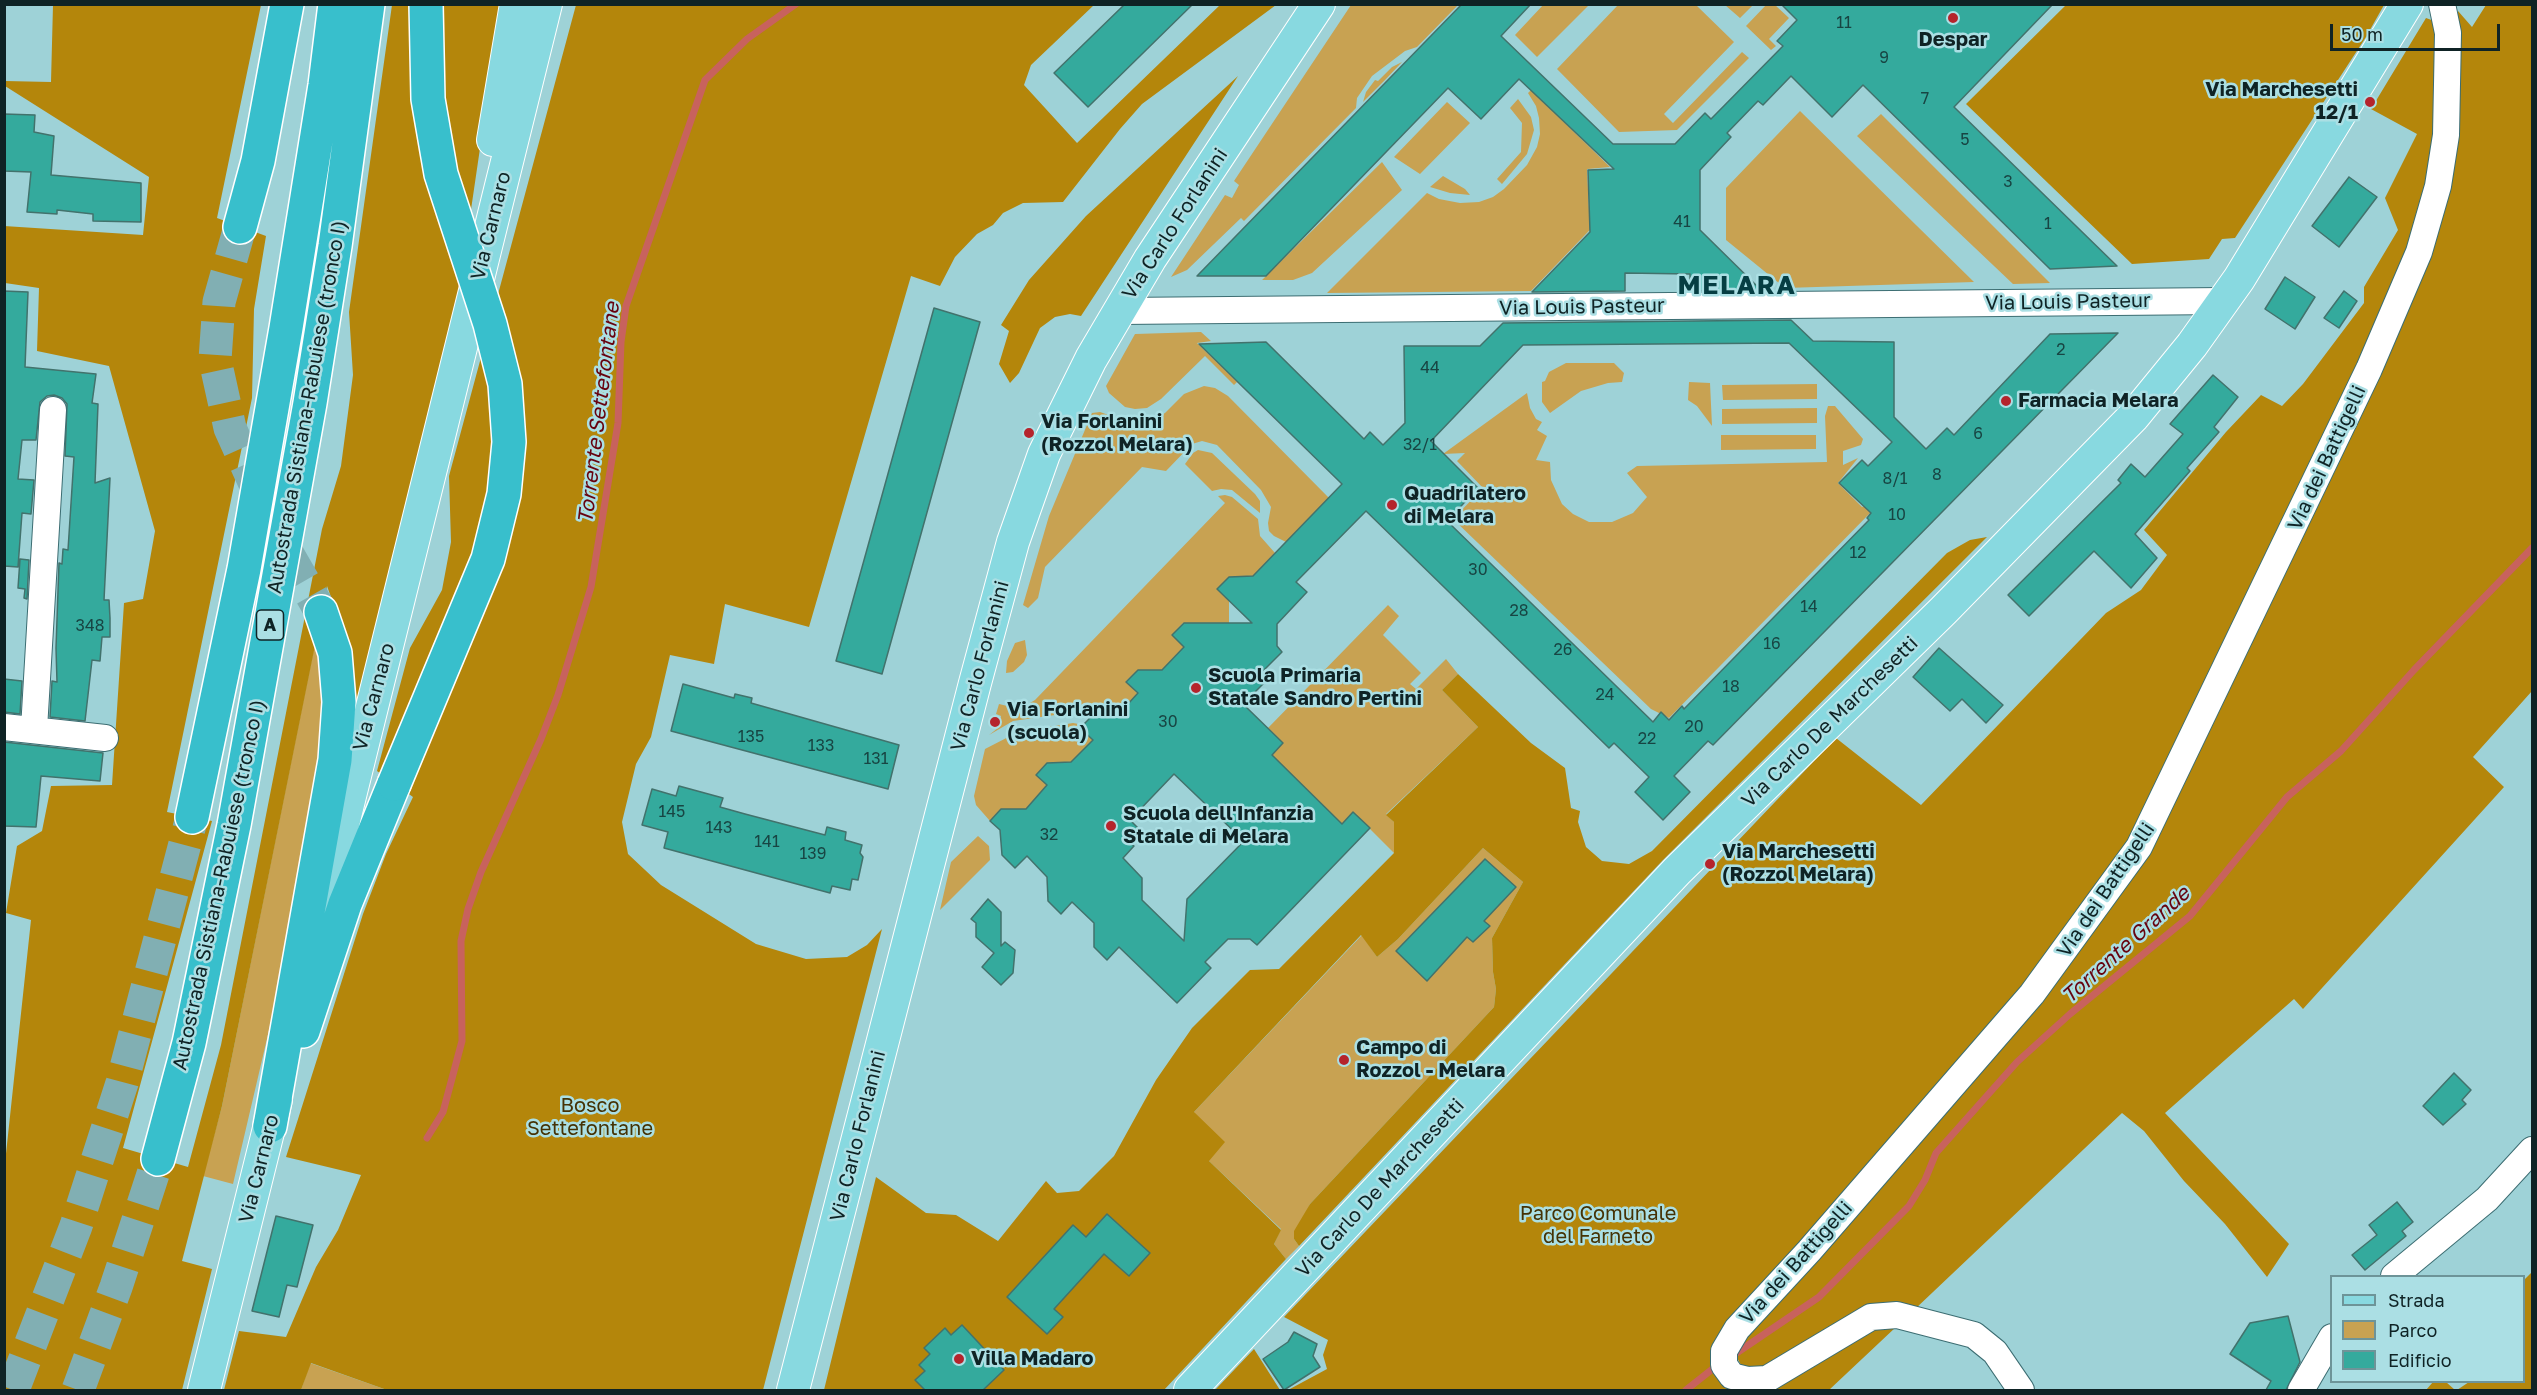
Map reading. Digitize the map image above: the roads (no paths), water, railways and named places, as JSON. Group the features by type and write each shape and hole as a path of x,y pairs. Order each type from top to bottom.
{"highway":[{"path":"240,227 264,131 287,4"},
{"name":"Autostrada Sistiana-Rabuiese (tronco I)","path":"192,817 246,557 325,85 335,4"},
{"name":"Autostrada Sistiana-Rabuiese (tronco I)","path":"158,1159 189,1043 234,825 310,403 368,4"},
{"path":"270,1126 345,904 489,559 504,494 509,442 504,384 490,324 441,174 428,99 426,4"},
{"path":"270,1126 335,760 339,702 335,653 321,612"}],"main road":[{"path":"487,242 492,146 516,4"},
{"name":"Via Carnaro","path":"204,1390 546,4"},
{"name":"Via Carlo Forlanini","path":"793,1390 940,816 1013,542 1044,454 1091,359 1150,259 1319,4"},
{"name":"Via Carlo De Marchesetti","path":"1190,1390 1677,871 1952,603 2083,470 2141,407 2192,345 2224,300 2407,4"}],"street":[{"name":"Via dei Battigelli","path":"2021,1390 1995,1352 1974,1335 1897,1315 1871,1317 1767,1379 1748,1380 1732,1376 1724,1365 1724,1351 1737,1329 1809,1251 2032,994 2139,847 2369,369 2419,252 2438,186 2446,135 2448,33 2442,4"},
{"name":"Via Louis Pasteur","path":"1119,311 2224,300"},
{"path":"34,729 53,410"},
{"path":"4,727 105,738"},
{"path":"2395,1275 2487,1199 2532,1150"},
{"path":"2301,1390 2330,1339"}],"waterway":[{"name":"Torrente Settefontane","path":"427,1138 443,1112 462,1041 461,941 468,909 481,872 541,739 558,695 591,587 618,423 621,342 626,306 705,80 747,39 796,4"},
{"name":"Torrente Grande","path":"1735,1354 1819,1297 1909,1206 1925,1180 1936,1153 2017,1062 2070,1014 2190,916 2287,797 2341,751 2414,670 2532,548"},
{"name":"Torrente Grande","path":"1686,1390 1715,1367"}],"tunnel":[{"path":"240,227 219,302 215,360 230,428 282,544 321,612"},
{"path":"13,1390 76,1226 122,1083 192,817"},
{"path":"78,1390 116,1287 158,1159"}],"place":[{"name":"Despar","path":"1953,18"},
{"name":"Via Marchesetti 12/1","path":"2370,102"},
{"name":"Farmacia Melara","path":"2006,401"},
{"name":"Via Forlanini (Rozzol Melara)","path":"1029,433"},
{"name":"Quadrilatero di Melara","path":"1392,505"},
{"name":"Scuola Primaria Statale Sandro Pertini","path":"1196,688"},
{"name":"Via Forlanini (scuola)","path":"995,722"},
{"name":"Scuola dell'Infanzia Statale di Melara","path":"1111,826"},
{"name":"Via Marchesetti (Rozzol Melara)","path":"1710,864"},
{"name":"Campo di Rozzol - Melara","path":"1344,1060"},
{"name":"Villa Madaro","path":"959,1359"}],"district":[{"name":"MELARA","path":"1737,286"}],"park label":[{"name":"Bosco Settefontane","path":"590,1118"},
{"name":"Parco Comunale del Farneto","path":"1598,1226"}]}
